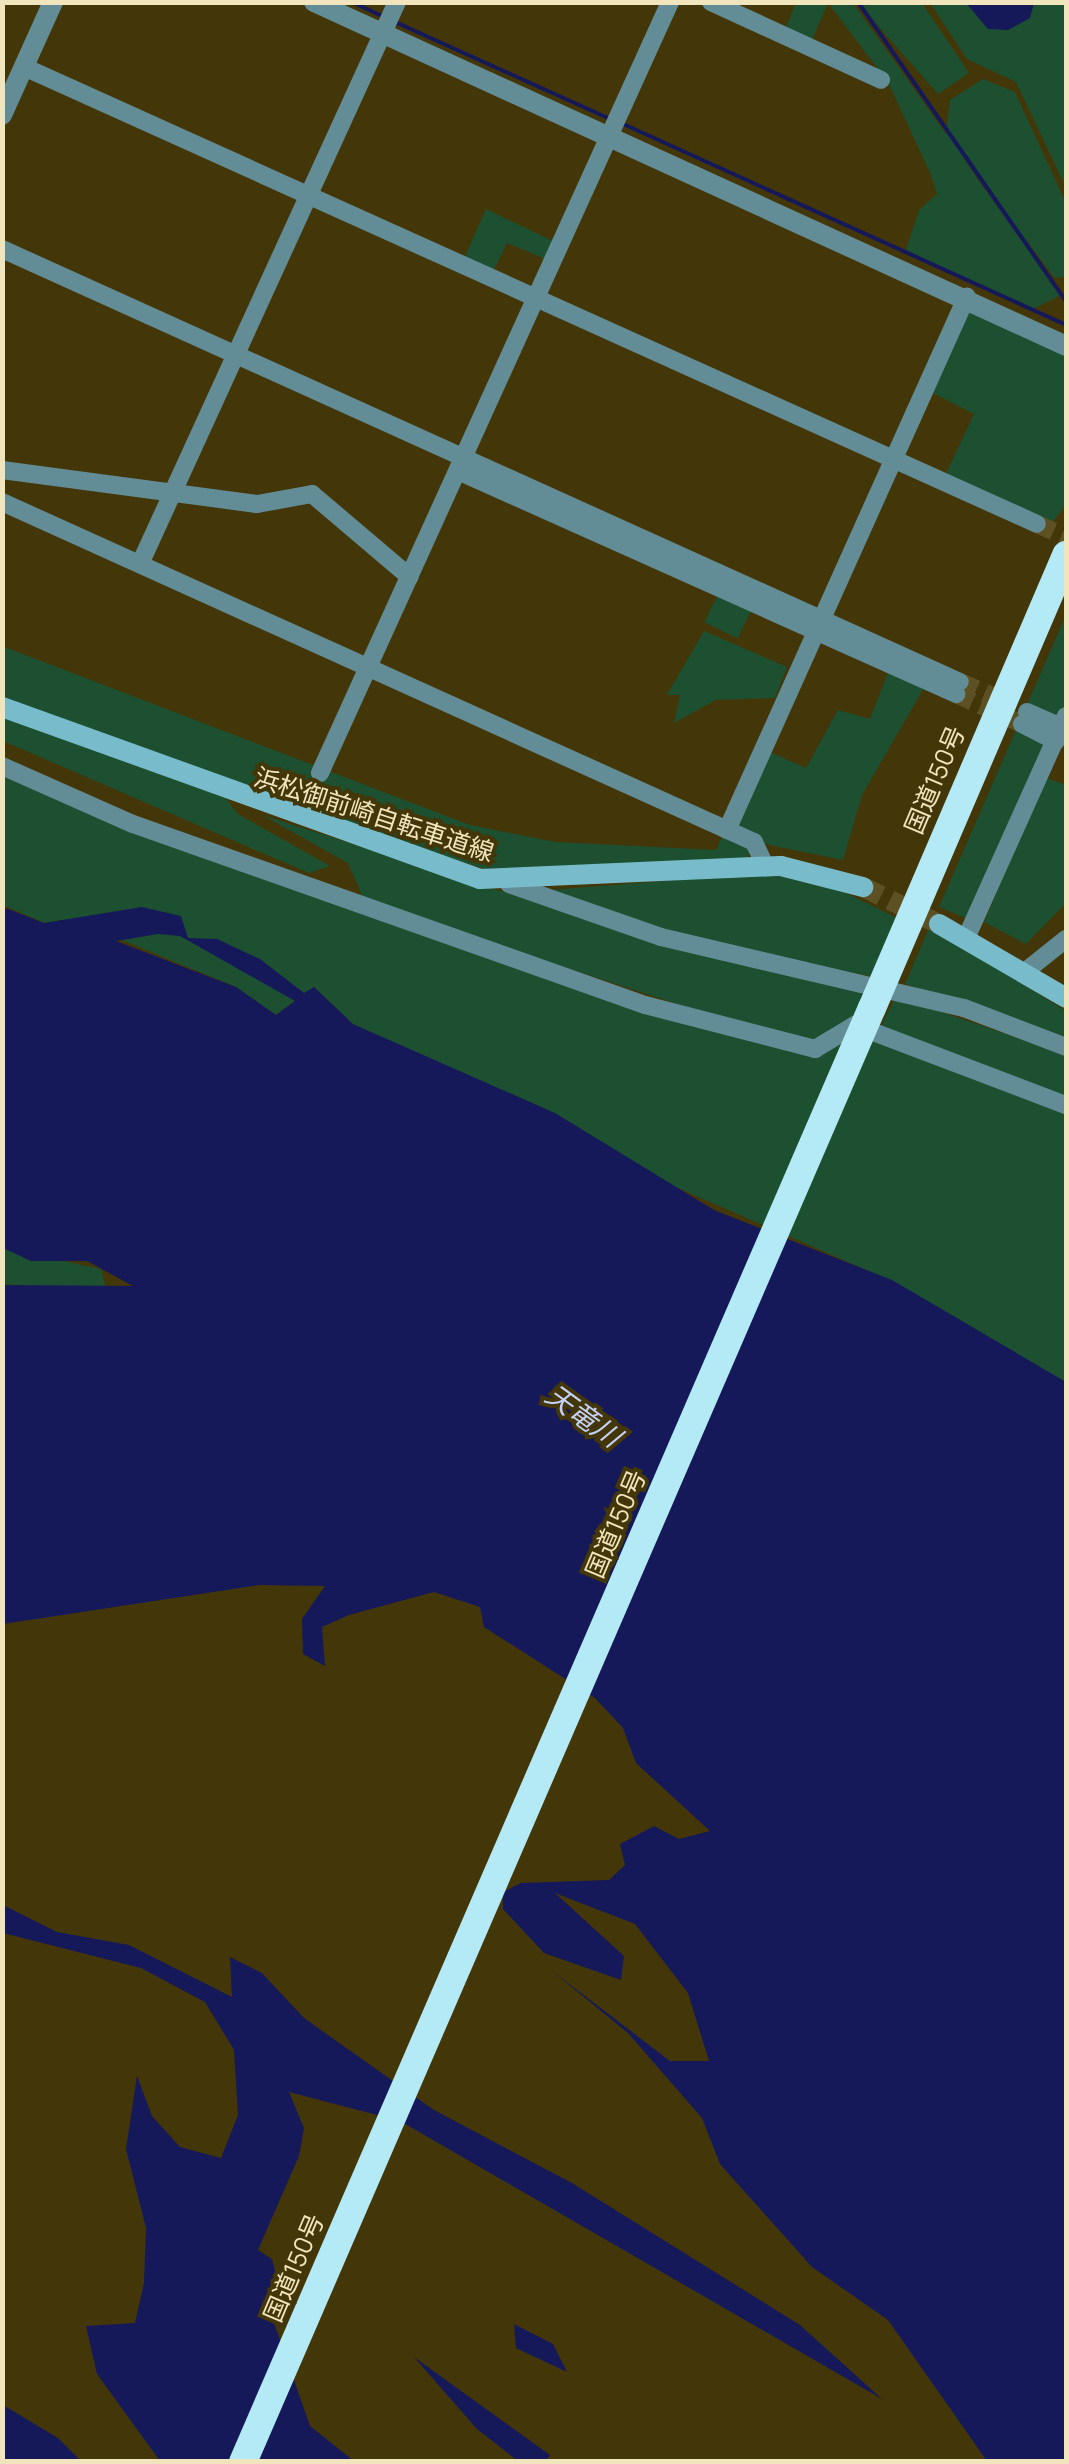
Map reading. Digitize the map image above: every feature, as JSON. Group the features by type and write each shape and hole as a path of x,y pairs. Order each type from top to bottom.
{"highway":[{"name":"国道150号","path":"243,2462 1066,555"}],"main road":[{"name":"浜松御前崎自転車道線","path":"2,707 372,846 509,884 766,866 862,887"},
{"path":"939,924 968,936 1064,994"}],"street":[{"path":"2,116 53,2"},
{"path":"314,2 967,296 1066,346"},
{"path":"140,564 396,2"},
{"path":"320,773 670,2"},
{"path":"711,2 880,80"},
{"path":"24,67 1037,524"},
{"path":"2,249 461,464 958,688"},
{"path":"727,830 967,296"},
{"path":"2,470 257,504 312,494 410,577"},
{"path":"2,502 727,830 760,848 766,866"},
{"path":"968,936 1063,728 1025,718"},
{"path":"2,766 133,824 645,1005 815,1049 855,1024 1066,1105"},
{"path":"509,884 661,938 1066,1046"},
{"path":"1026,970 1066,940"}],"green space":[{"path":"796,3 828,3 809,47 783,35"},
{"path":"828,3 853,3 946,134 950,100 983,79 1015,92 1066,203 1066,277 1055,278 959,153 1061,295 1031,310 905,253 919,210 937,194 888,82"},
{"path":"858,3 922,3 969,73 938,94"},
{"path":"930,3 1066,3 1066,188 1016,82 967,59"},
{"path":"486,209 555,242 548,260 507,243 492,274 463,261"},
{"path":"965,301 1066,355 1066,504 1048,529 942,482 974,414 925,389"},
{"path":"721,588 754,604 738,638 704,622"},
{"path":"1066,615 1066,709 968,919 939,907"},
{"path":"704,631 787,667 775,698 716,700 674,723 680,695 667,695"},
{"path":"2,646 470,825 556,842 716,850 763,749 806,768 838,710 870,719 891,665 928,681 862,795 843,860 754,842 746,861 490,871 210,778 238,814 330,866 309,873 3,741"},
{"path":"2,773 298,890 760,1031 365,902 348,863 262,815 705,956 871,991 878,1032 896,996 1066,1055 1066,1383 871,1272 669,1184 353,1024 314,987 276,1015 236,987 71,919 44,923 3,905"},
{"path":"1046,778 1066,785 1066,903 1026,944 984,922"},
{"path":"766,873 824,882 897,918 874,977 723,946 536,891"},
{"path":"930,926 1066,1011 1066,1038 905,984"},
{"path":"2,1248 101,1269 107,1292 3,1284"}],"water":[{"path":"966,2 1034,3 1030,18 1008,30 988,29"},
{"name":"天竜川","path":"3,907 44,923 142,907 181,916 188,938 217,939 260,959 304,993 314,987 353,1024 555,1113 714,1210 892,1280 1066,1382 1066,2461 987,2461 888,2320 812,2267 720,2164 702,2118 628,2033 551,1970 670,2061 709,2061 688,1993 635,1924 555,1893 624,1956 621,1980 544,1953 503,1909 503,1892 521,1883 609,1880 625,1865 620,1844 654,1826 679,1839 710,1831 636,1763 623,1728 595,1698 484,1627 480,1607 434,1592 349,1615 322,1627 325,1666 303,1654 302,1619 325,1586 259,1585 3,1624 3,1285 133,1286 87,1261 31,1261 3,1248","holes":["158,934 180,936 295,1001 276,1015 236,987 116,941"]},
{"path":"3,1905 57,1932 129,1945 232,1997 230,1957 262,1973 304,2018 434,2110 572,2183 800,2325 882,2399 400,2121 289,2092 304,2128 299,2156 258,2250 272,2259 279,2286 272,2317 310,2426 354,2461 160,2461 97,2374 86,2326 135,2323 144,2283 146,2228 126,2149 137,2076 152,2116 180,2147 221,2158 238,2115 234,2050 205,2002 141,1968 3,1933"},
{"path":"514,2324 553,2344 567,2372 516,2348"},
{"path":"414,2357 550,2455 546,2461 518,2461 477,2429"},
{"path":"3,2405 58,2438 81,2461 3,2461"}],"waterway":[{"path":"352,2 384,17"},
{"path":"858,2 1066,301"},
{"path":"393,21 612,120"},
{"path":"621,123 1066,325"}],"tunnel":[{"path":"1037,524 1066,537"},
{"path":"960,682 1010,704"},
{"path":"956,694 1022,724"},
{"path":"863,887 939,924"}]}
